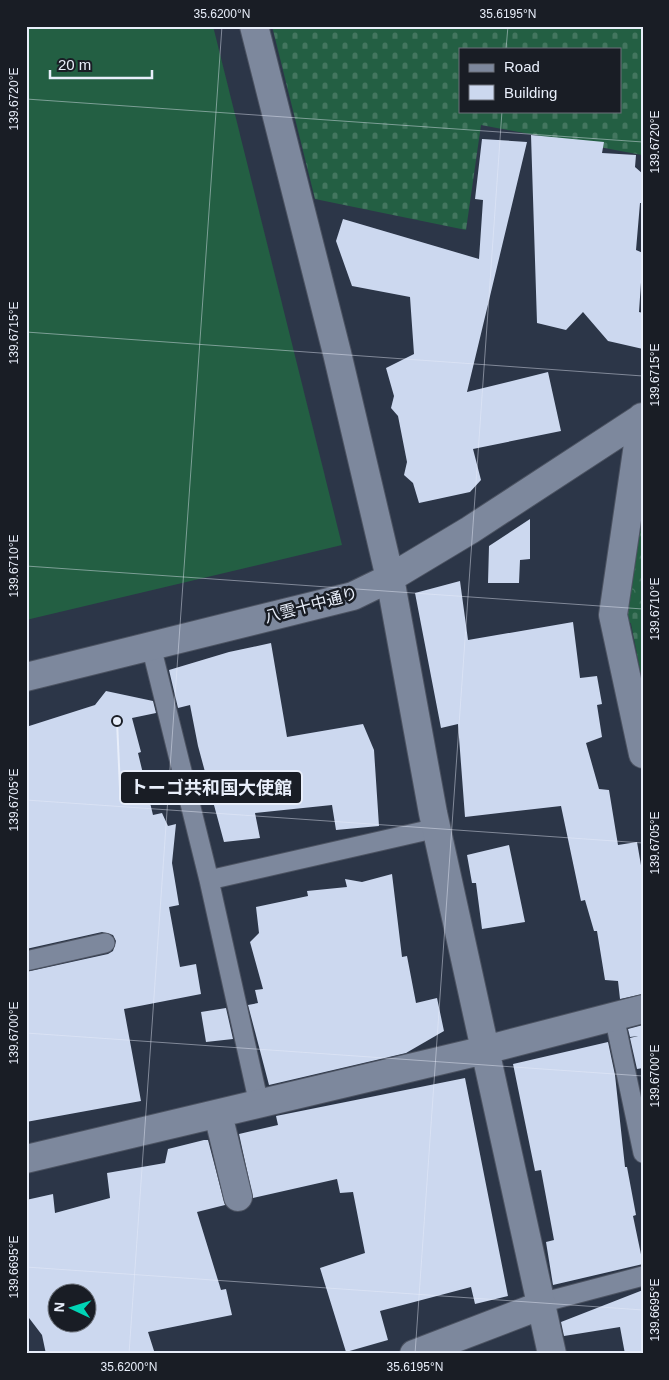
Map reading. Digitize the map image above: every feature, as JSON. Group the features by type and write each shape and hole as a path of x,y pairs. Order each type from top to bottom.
{"street":[{"path":"254,26 337,353 390,578 437,828 552,1354"},
{"path":"642,417 613,615 643,754"},
{"name":"八雲十中通り","path":"26,677 354,596 390,578 470,530 642,417"},
{"path":"26,1160 485,1050 643,1009"},
{"path":"218,1114 238,1197"},
{"path":"414,1354 542,1305"}],"lane":[{"path":"151,646 210,880 259,1104"},
{"path":"210,880 437,828"},
{"path":"26,961 105,943"},
{"path":"614,1016 643,1153"},
{"path":"542,1305 552,1300 643,1276"}],"green space":[{"path":"26,26 213,26 342,545 26,620"},
{"path":"272,26 643,26 642,155 481,125 466,230 315,199"},
{"path":"643,515 643,623 622,623"},
{"path":"627,603 643,605 643,685"}],"building":[{"path":"531,135 604,142 602,153 636,155 635,167 643,174 643,203 640,203 636,250 643,253 639,312 643,313 643,349 608,341 583,312 566,330 537,323"},
{"path":"482,139 527,142 467,392 548,372 561,431 473,449 481,480 470,492 419,503 413,483 404,475 407,462 398,416 391,408 394,396 386,368 414,354 410,297 352,286 336,241 343,219 479,259 483,200 475,199"},
{"path":"530,519 530,559 520,560 519,583 488,583 489,546"},
{"path":"460,581 468,640 573,622 580,678 597,676 602,704 597,705 602,737 586,743 599,789 609,790 618,845 637,842 643,877 643,994 620,999 618,981 605,980 597,931 594,931 585,900 581,901 561,806 465,817 458,724 441,728 415,593"},
{"path":"271,643 287,737 363,724 374,750 379,826 336,830 332,805 255,813 260,838 224,842 198,746 190,705 178,708 169,670 229,652"},
{"path":"106,691 153,701 156,713 132,718 141,752 138,753 153,815 162,813 168,826 176,824 172,863 179,905 169,907 180,967 196,964 201,994 124,1009 141,1101 26,1122 26,972 108,954 113,951 116,941 113,935 102,932 26,949 26,727 95,705"},
{"path":"509,845 525,922 482,929 476,883 472,883 467,855"},
{"path":"392,874 402,957 407,956 416,1003 437,998 444,1031 406,1053 269,1085 248,1005 258,1003 255,990 263,989 250,942 259,933 256,907 308,896 307,891 347,887 345,879 362,882"},
{"path":"226,1008 233,1039 206,1042 201,1012"},
{"path":"643,1025 643,1068 637,1069 630,1038 638,1036 630,1037 628,1029"},
{"path":"608,1042 615,1075 625,1167 627,1167 636,1215 633,1216 643,1264 553,1285 546,1242 554,1240 541,1170 535,1171 513,1064"},
{"path":"465,1078 508,1296 475,1304 471,1287 380,1311 388,1340 346,1352 320,1268 365,1253 353,1192 340,1193 337,1179 253,1198 239,1134 278,1125 276,1116"},
{"path":"208,1140 225,1205 197,1212 221,1290 226,1289 232,1315 148,1332 155,1354 46,1354 42,1335 26,1314 26,1200 53,1194 55,1213 110,1198 107,1173 165,1163 168,1149"},
{"path":"643,1290 643,1354 625,1354 620,1327 564,1336 561,1322"}],"place":[{"name":"トーゴ共和国大使館","path":"117,721"}]}
